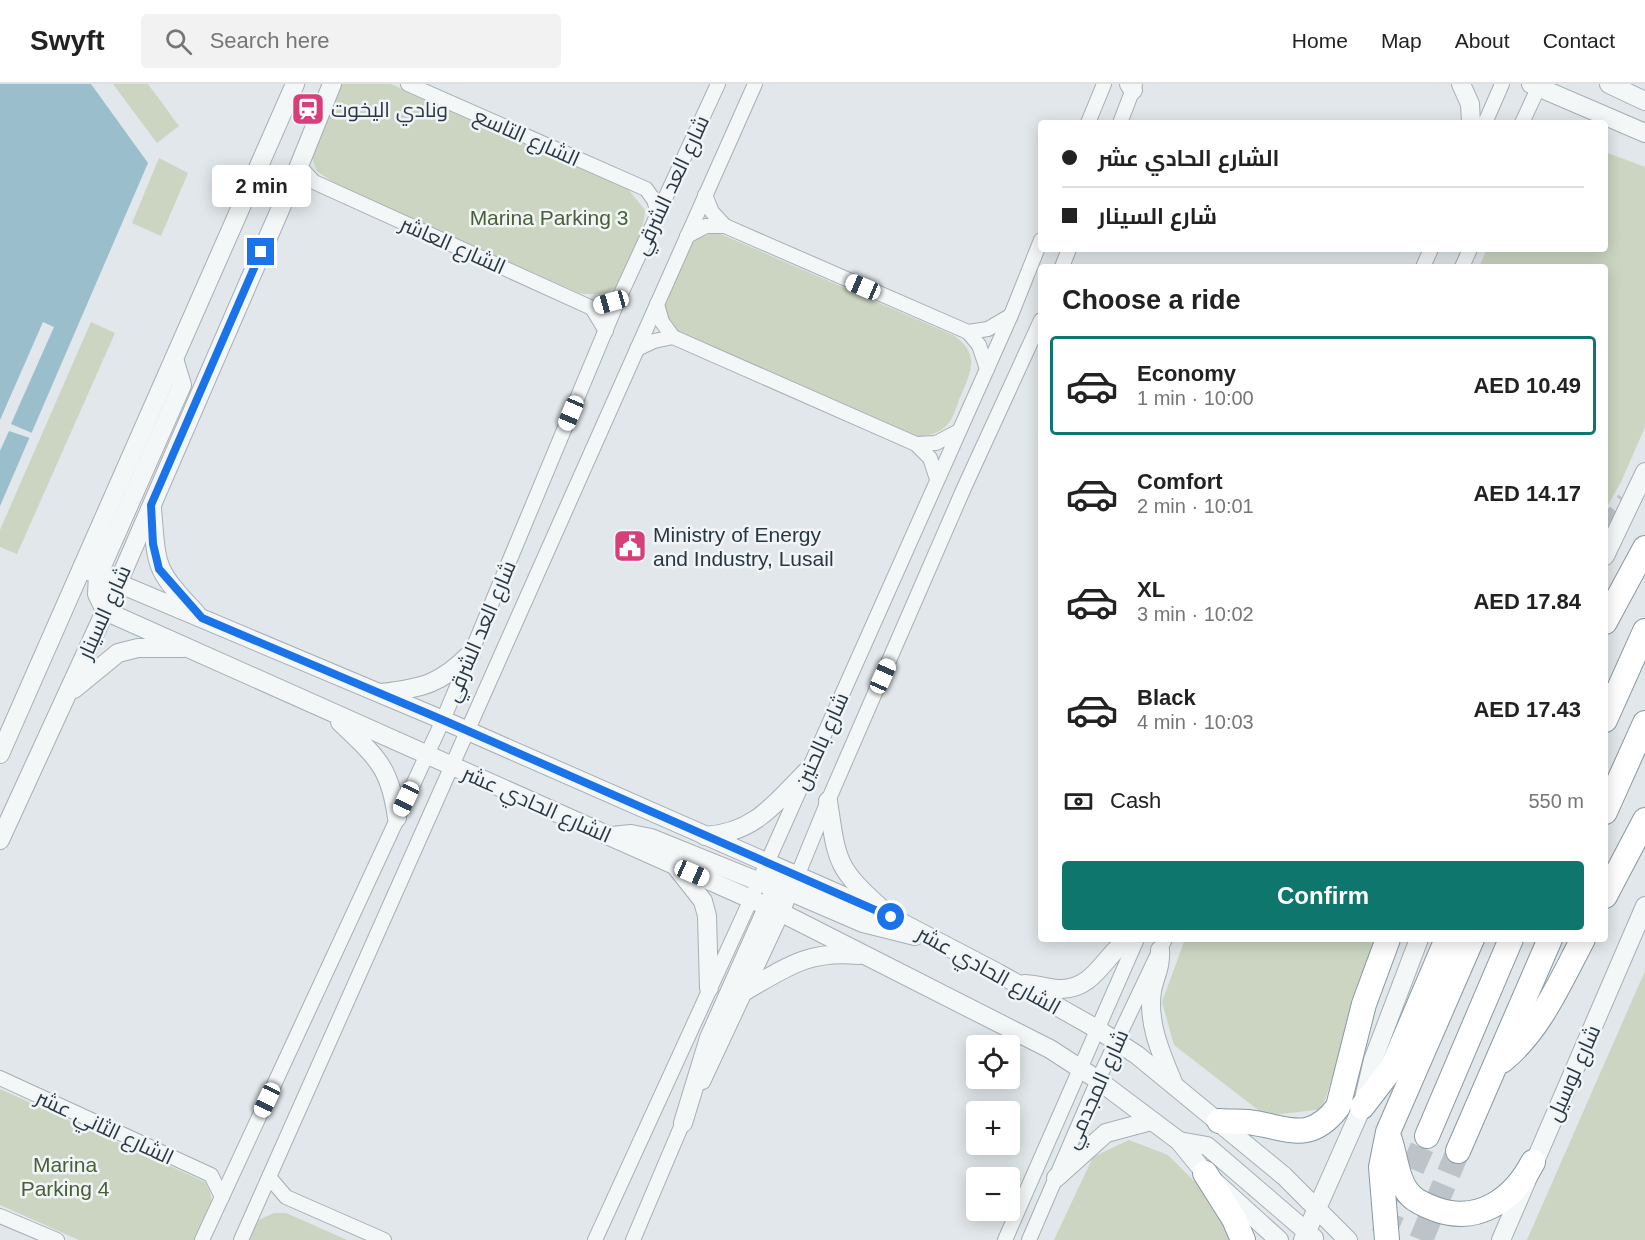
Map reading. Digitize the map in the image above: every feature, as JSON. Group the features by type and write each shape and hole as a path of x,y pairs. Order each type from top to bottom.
{"highway":[{"path":"1608,616 1645,548"},
{"path":"1608,713 1645,631"},
{"path":"1608,805 1645,723"},
{"path":"1608,890 1645,820"},
{"path":"1219,1121 1249,1122 1293,1131 1317,1127 1329,1119 1338,1107 1364,1004 1387,942"},
{"path":"1362,1107 1392,1068 1446,942"},
{"path":"1387,1240 1381,1167 1388,1132 1471,942"},
{"path":"1427,1136 1510,942"},
{"path":"1458,1151 1549,942"},
{"path":"1496,1066 1520,1046 1536,1024 1581,942"},
{"path":"1388,1132 1400,1177 1411,1196 1445,1213 1483,1212 1500,1202 1521,1182 1533,1162"},
{"path":"1205,1173 1234,1220 1243,1240"}],"street":[{"name":"شارع السينار","path":"0,754 182,385 174,359 295,84"},
{"name":"شارع السينار","path":"0,840 118,583 289,190 332,84"},
{"name":"الشارع التاسع","path":"408,84 646,189"},
{"name":"شارع العد الشرقي","path":"202,1240 443,720 619,298 718,84"},
{"name":"شارع العد الشرقي","path":"241,1240 755,84"},
{"path":"1089,120 1104,84"},
{"path":"1461,84 1470,104 1471,120"},
{"path":"1486,120 1502,84"},
{"path":"1609,84 1645,101"},
{"path":"1523,120 1537,85 1637,130"},
{"path":"1121,120 1132,86"},
{"path":"1608,127 1637,130"},
{"name":"الشارع العاشر","path":"299,166 314,182 592,308"},
{"path":"658,213 646,189 673,180"},
{"path":"289,190 297,184 314,182"},
{"path":"705,195 712,212 725,226 968,332 979,345 987,369"},
{"path":"687,236 706,226 725,226"},
{"name":"شارع بالحنين","path":"633,1240 682,1123 747,990 775,893 766,864 1011,315 1038,248"},
{"path":"606,331 592,308 619,298"},
{"path":"657,304 662,322 673,337 915,444 930,458 937,479"},
{"path":"968,332 988,329 1011,315"},
{"name":"شارع بالحنين","path":"595,1240 709,988 775,893 828,801 1038,327"},
{"path":"637,349 654,340 673,337"},
{"path":"915,444 936,443 959,431"},
{"path":"1608,550 1645,472"},
{"path":"151,505 153,544 159,569 202,618"},
{"path":"90,571 105,611"},
{"name":"الشارع الحادي عشر","path":"90,571 468,730 766,864 775,893 873,957 1050,1049 1098,1080 1179,1141 1205,1173 1279,1240"},
{"name":"الشارع الحادي عشر","path":"105,611 674,865 775,893 891,917 1018,984 1117,1041 1219,1121 1284,1176 1348,1240"},
{"path":"66,696 104,661 118,653 138,648 186,648"},
{"path":"381,693 434,684 453,672 471,653"},
{"path":"330,712 373,753 384,769 393,787 397,819"},
{"path":"704,836 727,835 750,825 767,812 808,770"},
{"path":"828,801 840,864 857,886 891,917"},
{"path":"610,837 631,834 651,838 775,893 863,923 932,938"},
{"path":"674,865 703,901 709,936 709,988"},
{"path":"682,1123 709,1038 775,893"},
{"name":"شارع لوسيل","path":"1502,1237 1645,906"},
{"path":"1018,984 1061,989 1076,987 1092,978 1125,942"},
{"name":"شارع المجدمي","path":"1005,1240 1136,942"},
{"path":"1179,1141 1207,1146 1309,1238 1316,1210 1362,1107 1373,1060 1418,942"},
{"path":"1163,945 1160,972 1152,989 1152,1028 1174,1087"},
{"name":"شارع المجدمي","path":"1029,1240 1098,1080 1163,945"},
{"path":"747,990 813,956 838,953 873,957"},
{"name":"الشارع الثاني عشر","path":"0,1078 211,1175"},
{"path":"1056,1178 1106,1133 1151,1121"},
{"path":"222,1197 211,1175 236,1165"},
{"path":"269,1177 286,1197 384,1240"},
{"path":"257,1205 268,1199 286,1197"},
{"path":"1316,1210 1339,1240"},
{"path":"0,1216 57,1240"}],"green space":[{"path":"113,84 148,84 179,126 157,143"},
{"name":"Marina Parking 3","path":"341,84 391,84 627,188 645,210 635,250 615,287 603,293 579,293 340,187 317,171 309,150"},
{"path":"1608,153 1645,167 1645,427 1621,482 1608,505 1608,264 1480,264 1486,252 1608,252"},
{"path":"159,158 188,173 161,236 132,223"},
{"path":"716,232 953,335 962,342 971,357 970,373 949,423 937,432 917,437 679,333 668,322 662,307 688,244 696,238"},
{"path":"91,322 115,333 17,554 0,547 0,530"},
{"path":"1184,942 1376,942 1322,1109 1266,1116 1174,1045 1162,1002"},
{"path":"1645,971 1645,1240 1527,1240"},
{"name":"Marina Parking 4","path":"0,1089 205,1182 212,1205 199,1240 79,1240 0,1205"},
{"path":"1129,1140 1168,1155 1203,1190 1236,1240 1054,1240 1093,1157"},
{"path":"274,1213 286,1213 347,1240 245,1240 254,1222"}],"water":[{"path":"0,84 91,84 148,163 0,506"}],"pier":[{"path":"43,322 54,327 11,424 32,433 30,438 9,431 0,451 0,420"}],"tunnel":[{"path":"1608,529 1628,502"},
{"path":"1383,1235 1427,1136"},
{"path":"1421,1240 1458,1151"}],"place":[{"name":"ونادي اليخوت","path":"308,109"},
{"name":"Ministry of Energy and Industry, Lusail","path":"630,546"}],"route":[{"path":"261,252 151,505 155,557 159,569 171,586 202,618 443,720 766,864 891,917"}]}
